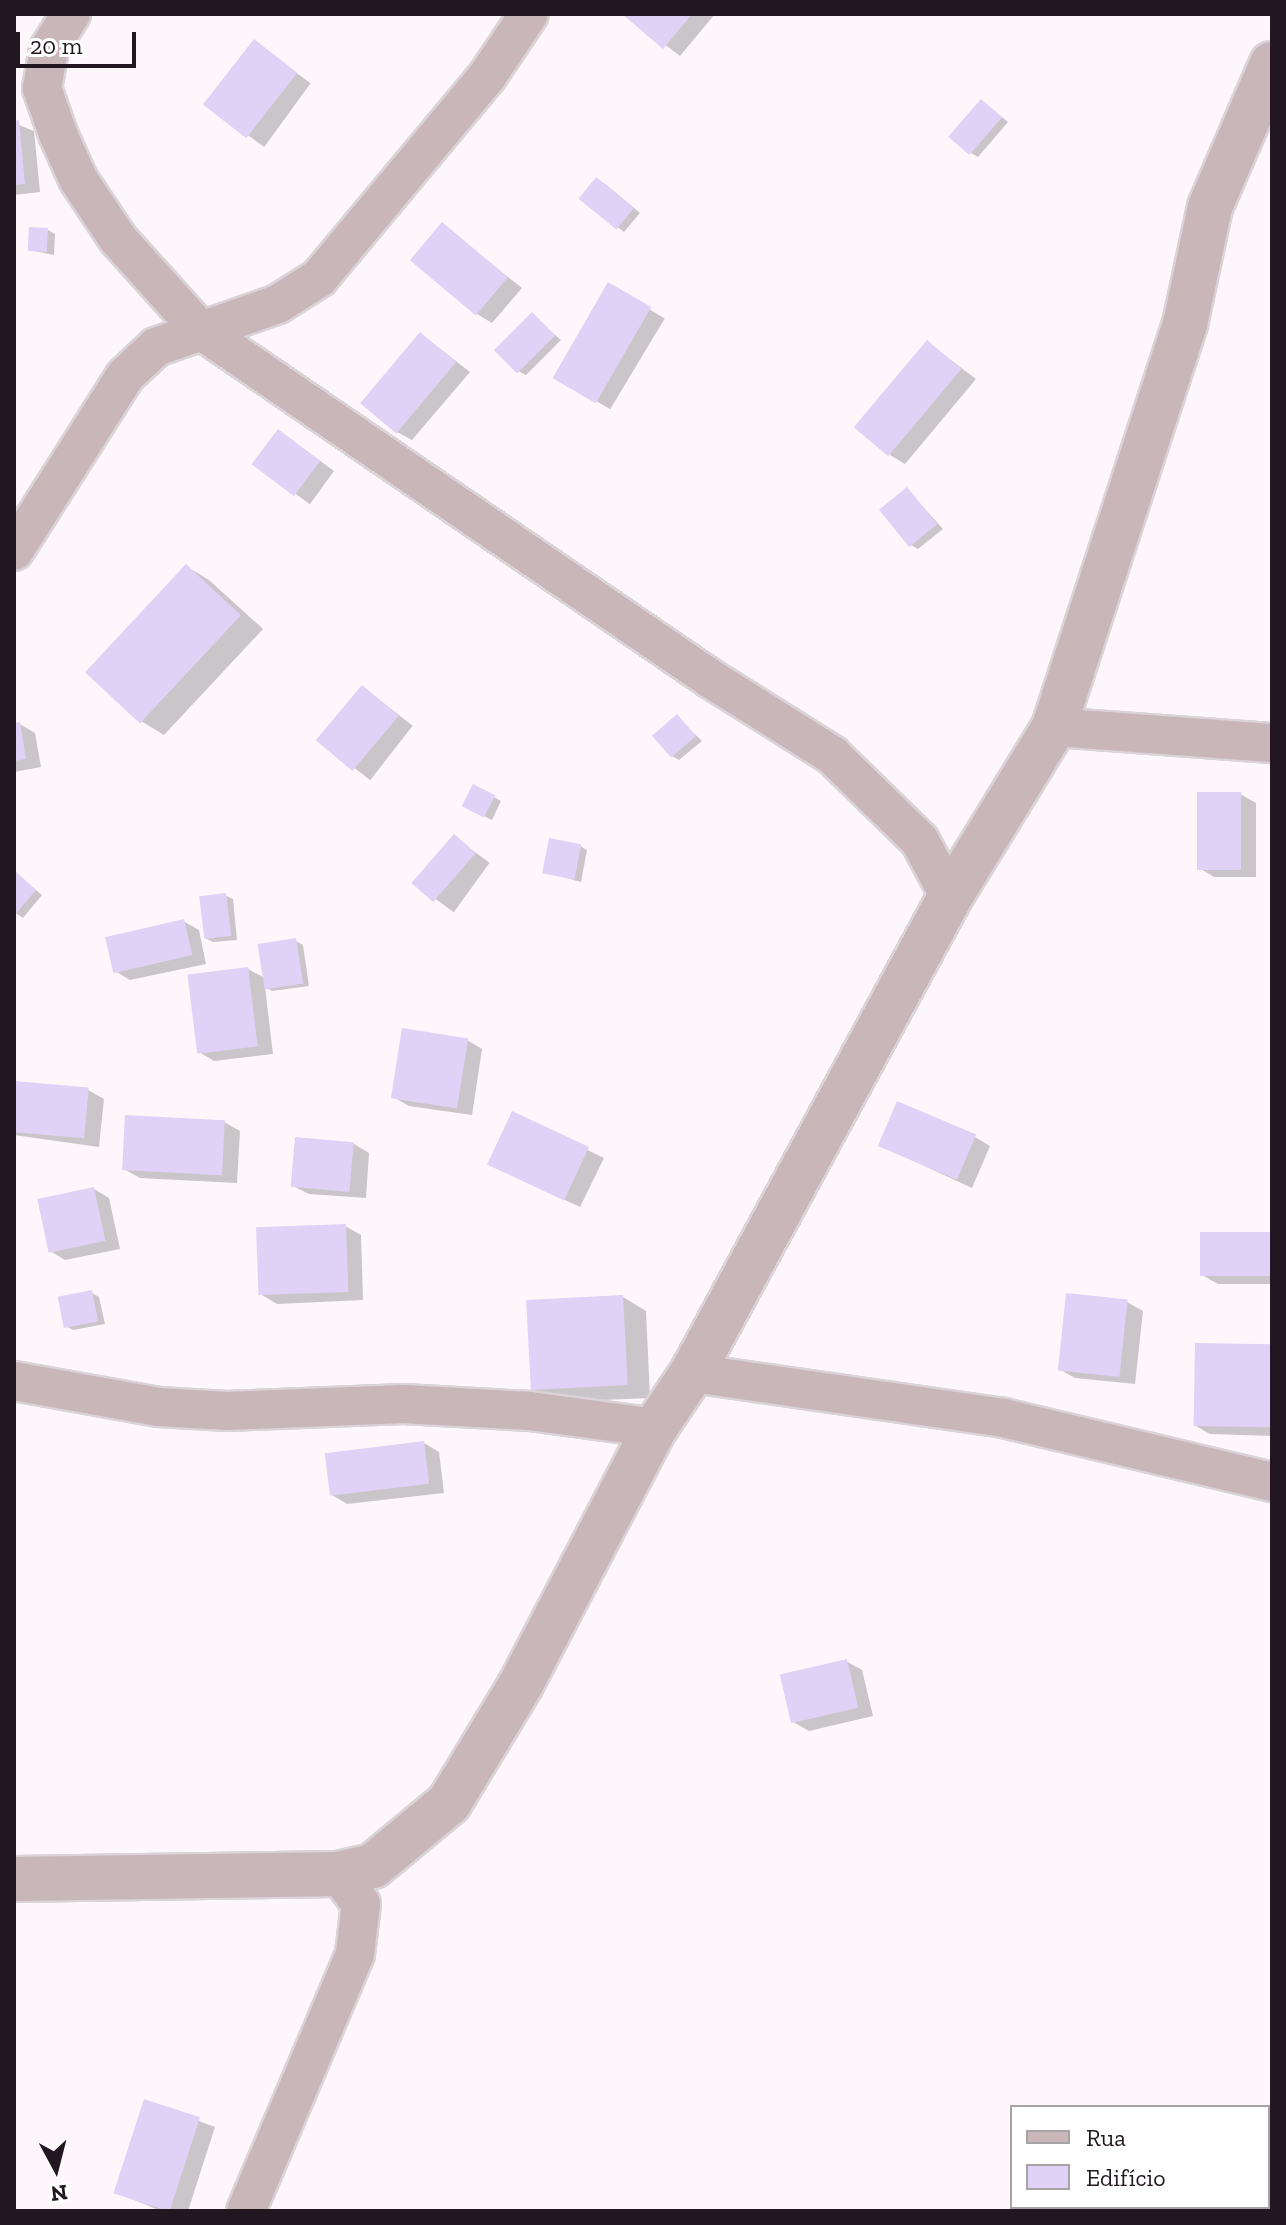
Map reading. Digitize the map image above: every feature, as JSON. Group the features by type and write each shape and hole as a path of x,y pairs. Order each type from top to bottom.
{"street":[{"path":"71,14 49,49 42,88 58,134 78,179 118,239 199,329 711,679 832,755 920,841 950,897"},
{"path":"14,551 125,376 156,347 199,329 278,304 319,278 488,75 529,14"},
{"path":"14,1879 338,1874 373,1866 449,1803 521,1684 655,1428 692,1373 950,897 1054,727 1185,324 1210,207 1272,64"},
{"path":"1054,727 1272,743"},
{"path":"692,1373 1003,1418 1272,1482"},
{"path":"14,1381 172,1408 227,1411 404,1404 530,1411 655,1428"},
{"path":"246,2211 355,1954 361,1904 338,1874"}],"building":[{"path":"622,14 692,14 663,49"},
{"path":"254,39 297,73 246,138 203,104"},
{"path":"981,99 1002,117 969,155 948,137"},
{"path":"19,120 25,184 14,185 14,121"},
{"path":"596,177 634,208 616,230 578,199"},
{"path":"442,222 508,277 476,316 410,260"},
{"path":"29,227 48,228 47,252 28,251"},
{"path":"608,282 651,307 596,403 552,378"},
{"path":"532,312 555,335 517,374 494,350"},
{"path":"420,332 456,362 396,433 360,403"},
{"path":"927,340 961,369 888,456 854,427"},
{"path":"278,429 320,461 294,496 252,464"},
{"path":"907,487 937,524 909,547 879,510"},
{"path":"186,564 241,615 140,723 85,672"},
{"path":"362,685 399,716 352,771 316,740"},
{"path":"677,714 696,736 671,758 652,736"},
{"path":"20,722 26,759 14,761 14,723"},
{"path":"473,784 495,795 484,818 462,806"},
{"path":"1197,792 1241,792 1241,870 1197,870"},
{"path":"454,834 476,853 433,902 411,883"},
{"path":"549,838 581,844 575,880 542,873"},
{"path":"14,870 36,890 14,916"},
{"path":"226,893 231,936 204,939 199,896"},
{"path":"184,919 192,955 113,973 105,937"},
{"path":"296,938 303,983 265,990 257,944"},
{"path":"248,967 258,1046 197,1054 187,974"},
{"path":"402,1028 468,1038 457,1109 391,1098"},
{"path":"14,1081 89,1088 84,1138 14,1132"},
{"path":"897,1101 976,1135 957,1180 878,1146"},
{"path":"512,1111 589,1147 564,1200 487,1164"},
{"path":"125,1115 225,1120 222,1175 122,1170"},
{"path":"295,1137 354,1142 349,1192 291,1187"},
{"path":"94,1187 105,1241 49,1253 37,1199"},
{"path":"346,1224 348,1292 258,1295 256,1227"},
{"path":"1200,1232 1272,1232 1272,1276 1200,1276"},
{"path":"92,1290 98,1321 64,1328 58,1297"},
{"path":"1066,1293 1128,1299 1120,1377 1058,1371"},
{"path":"623,1295 628,1385 531,1390 526,1300"},
{"path":"1195,1343 1272,1344 1271,1427 1194,1426"},
{"path":"424,1441 429,1484 330,1496 325,1453"},
{"path":"847,1659 858,1708 791,1723 780,1675"},
{"path":"144,2099 200,2117 170,2211 113,2193"}]}
